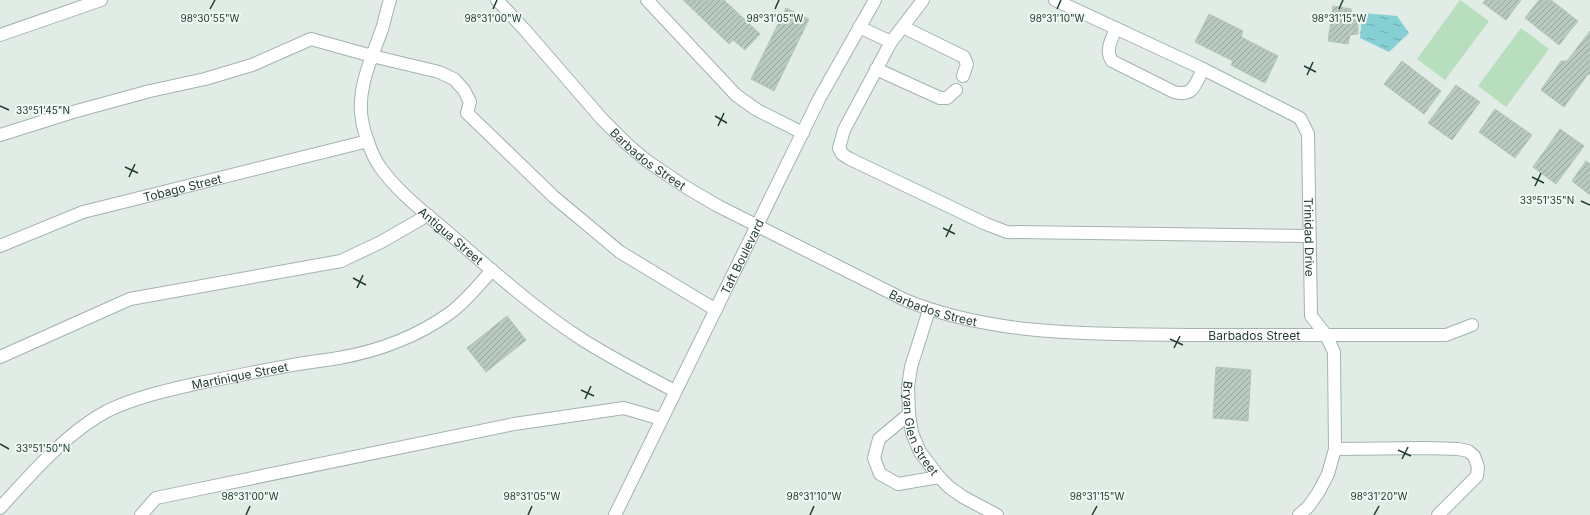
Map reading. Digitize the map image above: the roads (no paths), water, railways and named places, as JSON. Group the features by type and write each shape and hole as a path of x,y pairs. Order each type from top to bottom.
{"street":[{"path":"0,35 101,0"},
{"name":"Antigua Street","path":"390,0 372,56 360,104 362,120 368,141 380,166 393,183 428,215 538,307 582,339 633,370 675,391"},
{"name":"Barbados Street","path":"497,0 602,119 628,145 684,186 718,206 905,300 928,310 992,325 1084,334 1446,335 1472,325"},
{"path":"647,0 736,95 757,110 803,133"},
{"name":"Taft Boulevard","path":"615,515 819,99 875,0"},
{"path":"923,0 891,42 844,130 839,148 842,154 850,160 986,224 1008,232 1309,236"},
{"path":"1055,0 1203,69 1190,93 1182,94 1174,92 1112,62 1109,56 1109,46 1116,29"},
{"path":"859,27 891,42"},
{"path":"903,27 964,57 967,64 963,76"},
{"path":"0,135 73,112 142,93 205,79 245,67 311,39 372,56 439,72 454,79 464,90 470,102 466,113 554,197 620,252 716,310"},
{"path":"876,69 940,98 947,98 956,90"},
{"name":"Trinidad Drive","path":"1203,69 1300,118 1308,134 1311,316 1326,335"},
{"name":"Tobago Street","path":"0,246 90,210 368,141"},
{"path":"0,357 130,299 341,261 382,242 428,215"},
{"name":"Martinique Street","path":"0,508 66,440 86,424 108,411 144,397 168,390 283,366 340,358 383,347 427,327 450,313 461,304 492,270"},
{"name":"Bryan Glen Street","path":"928,310 911,367 908,387 909,414 912,433 920,452 939,477 949,487 963,497 998,515"},
{"path":"1299,515 1308,508 1318,493 1328,474 1335,449 1334,352 1326,335"},
{"path":"142,515 156,498 514,424 624,408 662,419"},
{"path":"909,414 879,439 874,458 880,474 898,484 939,477"},
{"path":"1335,449 1427,448 1458,449 1468,451 1474,456 1478,467 1477,476 1438,515"}],"water":[{"path":"1362,13 1397,16 1409,33 1389,52 1360,38"}]}
